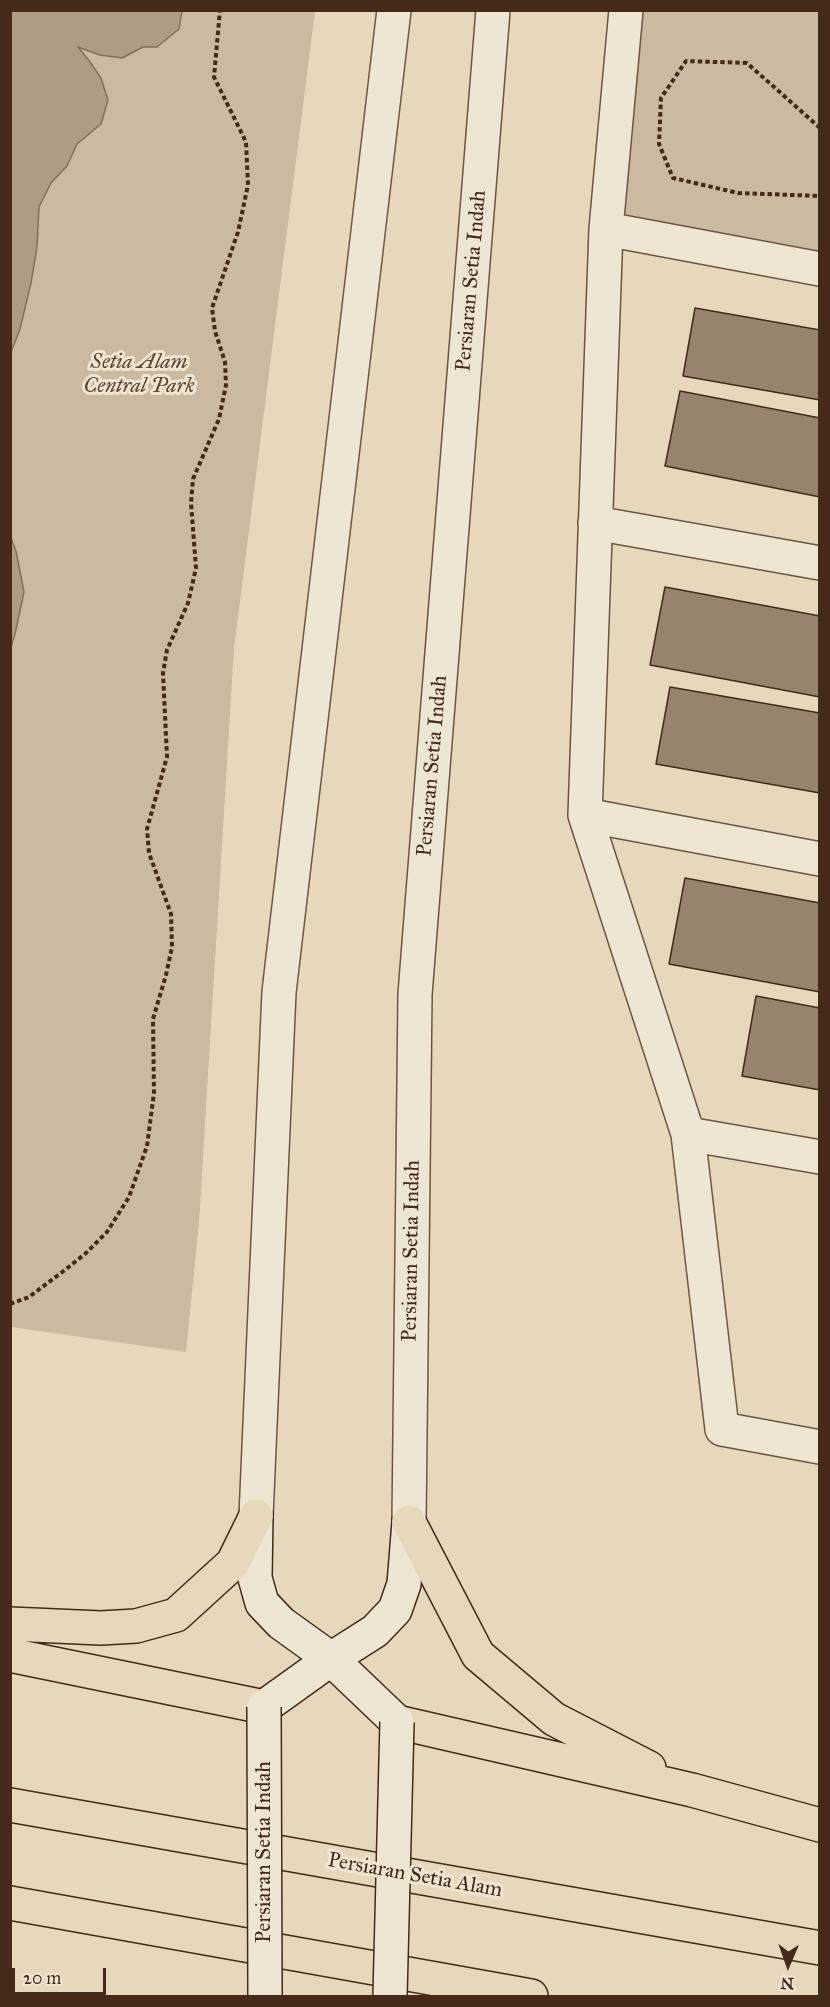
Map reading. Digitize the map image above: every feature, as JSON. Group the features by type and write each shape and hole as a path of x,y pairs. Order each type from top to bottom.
{"highway":[{"path":"10,1624 101,1628 136,1626 176,1615 232,1563 256,1516"},
{"path":"409,1522 478,1654 554,1719 692,1790"},
{"path":"10,1654 264,1707"},
{"path":"398,1722 692,1790 819,1825"},
{"name":"Persiaran Setia Alam","path":"10,1805 819,1948"},
{"path":"10,1903 531,1996"}],"street":[{"path":"390,1996 398,1722 330,1659 280,1623 262,1603 255,1578 279,992 394,10"},
{"name":"Persiaran Setia Indah","path":"265,1996 264,1707 330,1659 375,1631 395,1610 404,1584 409,1522 415,994 493,10"},
{"path":"627,10 606,229 585,816 688,1134 722,1429 819,1447"},
{"path":"606,229 819,269"},
{"path":"595,523 819,563"},
{"path":"585,816 819,859"},
{"path":"688,1134 819,1157"}],"path":[{"path":"10,1304 29,1297 61,1274 107,1232 129,1197 147,1146 154,1094 153,1019 172,946 171,914 149,853 147,829 167,757 163,673 167,650 189,603 196,568 191,503 193,479 219,419 226,385 225,362 215,331 212,308 238,232 248,185 246,142 214,77 220,10"},
{"path":"819,128 747,63 686,61 661,98 659,144 673,178 738,193 819,196"}],"green space":[{"name":"Setia Alam Central Park","path":"182,11 315,11 234,648 199,1222 186,1352 11,1327 10,647 24,592 16,551 11,538 10,352 20,329 37,247 39,207 51,183 67,166 77,144 101,124 108,101 101,78 76,46 100,55 122,58 143,47 157,47 179,29"},
{"path":"626,11 819,11 819,269 606,229"}],"shaded area":[{"path":"11,10 182,11 179,29 157,47 143,47 122,58 100,55 78,47 101,78 108,100 101,124 77,144 67,166 51,183 39,207 37,247 31,283 20,329 11,352"},
{"path":"11,538 16,551 24,592 11,647"}],"building":[{"path":"695,308 820,330 820,400 683,376"},
{"path":"680,391 820,418 820,497 665,466"},
{"path":"665,587 820,616 820,697 650,665"},
{"path":"670,687 820,713 820,793 656,764"},
{"path":"685,878 820,903 820,992 669,964"},
{"path":"756,996 820,1008 820,1090 742,1076"}]}
